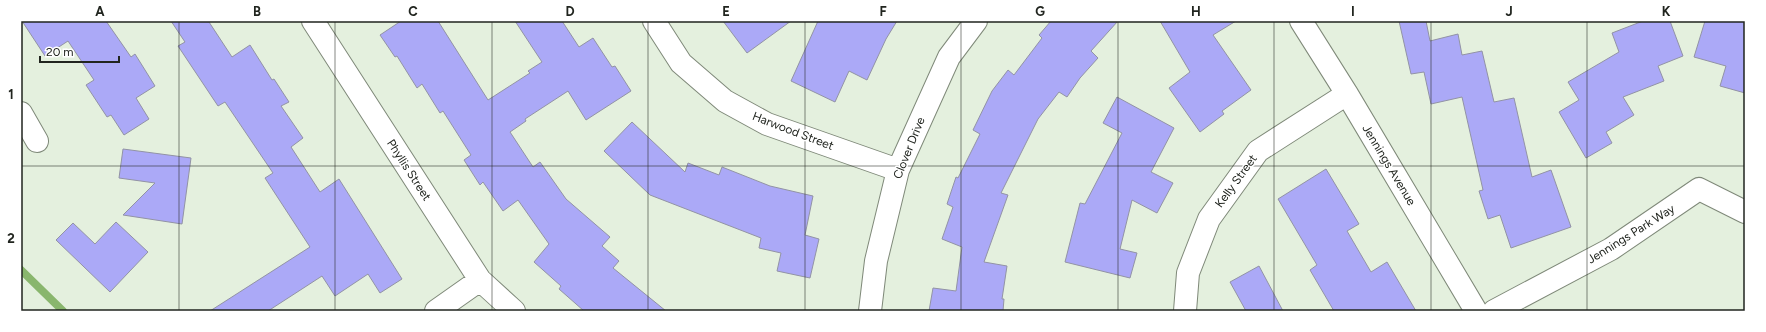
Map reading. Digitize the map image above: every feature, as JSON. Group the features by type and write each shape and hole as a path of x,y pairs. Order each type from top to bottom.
{"street":[{"name":"Phyllis Street","path":"313,21 480,280 514,311"},
{"name":"Harwood Street","path":"654,21 681,64 725,101 767,124 898,170"},
{"name":"Clover Drive","path":"870,311 876,261 898,170 949,57 976,21"},
{"name":"Jennings Avenue","path":"1301,21 1476,311"},
{"name":"Kelly Street","path":"1185,311 1188,273 1209,219 1258,151 1346,94"},
{"path":"21,113 37,141"},
{"name":"Jennings Park Way","path":"1494,311 1612,249 1699,189 1745,212"},
{"path":"436,311 480,280"}],"building":[{"path":"22,21 106,21 131,57 135,54 155,86 136,98 149,119 124,135 111,115 107,117 86,85 94,80 68,41 45,56"},
{"path":"171,21 209,22 232,57 250,45 272,80 274,79 289,102 281,106 303,138 291,147 320,192 339,179 402,279 380,293 368,274 335,296 322,276 268,311 210,311 310,247 265,178 273,173 225,102 218,106 178,46 185,42"},
{"path":"401,21 438,21 488,100 530,73 528,71 542,62 515,21 562,21 579,47 593,38 612,67 615,66 631,91 586,120 568,91 525,119 526,121 510,132 533,167 540,162 566,199 610,237 602,246 619,261 613,268 666,311 584,311 559,289 561,286 534,262 549,244 518,200 503,211 483,182 480,185 464,160 471,155 443,111 440,113 422,84 417,88 397,56 395,57 380,35"},
{"path":"723,21 791,21 747,53"},
{"path":"818,21 897,21 886,39 867,80 849,71 835,102 791,81"},
{"path":"1051,21 1118,21 1091,51 1098,58 1080,78 1067,97 1059,92 1038,119 1001,193 1008,195 984,262 1007,266 1002,299 1004,299 1003,311 929,311 933,288 956,291 962,247 942,239 953,207 947,204 956,177 958,178 980,134 973,130 992,91 1008,70 1014,75 1042,38 1039,35"},
{"path":"1160,21 1236,21 1213,35 1251,90 1222,111 1224,114 1200,132 1169,88 1190,72"},
{"path":"1399,21 1426,21 1430,41 1458,34 1462,55 1482,51 1494,102 1514,98 1532,177 1551,170 1571,227 1511,248 1500,215 1488,219 1479,191 1483,190 1462,97 1431,104 1424,72 1411,74"},
{"path":"1643,21 1670,21 1683,56 1658,66 1664,81 1623,97 1634,115 1606,132 1612,143 1586,158 1559,112 1579,100 1568,82 1619,52 1612,33"},
{"path":"1705,21 1745,21 1745,93 1720,86 1726,66 1694,57"},
{"path":"1117,97 1174,128 1151,172 1173,183 1157,213 1132,200 1120,249 1137,253 1130,278 1065,262 1080,203 1085,204 1122,133 1103,123"},
{"path":"632,122 685,172 688,163 719,175 722,167 770,186 813,196 805,235 819,239 810,278 777,271 781,253 759,248 761,238 650,195 604,151"},
{"path":"123,149 191,158 182,224 123,215 155,183 119,178"},
{"path":"1326,169 1359,224 1347,231 1371,272 1387,262 1416,311 1334,311 1310,270 1317,265 1278,199"},
{"path":"116,222 148,252 110,292 56,240 73,223 95,244"},
{"path":"1259,266 1283,311 1246,311 1230,282"}],"waterway":[{"path":"21,270 63,311"}]}
